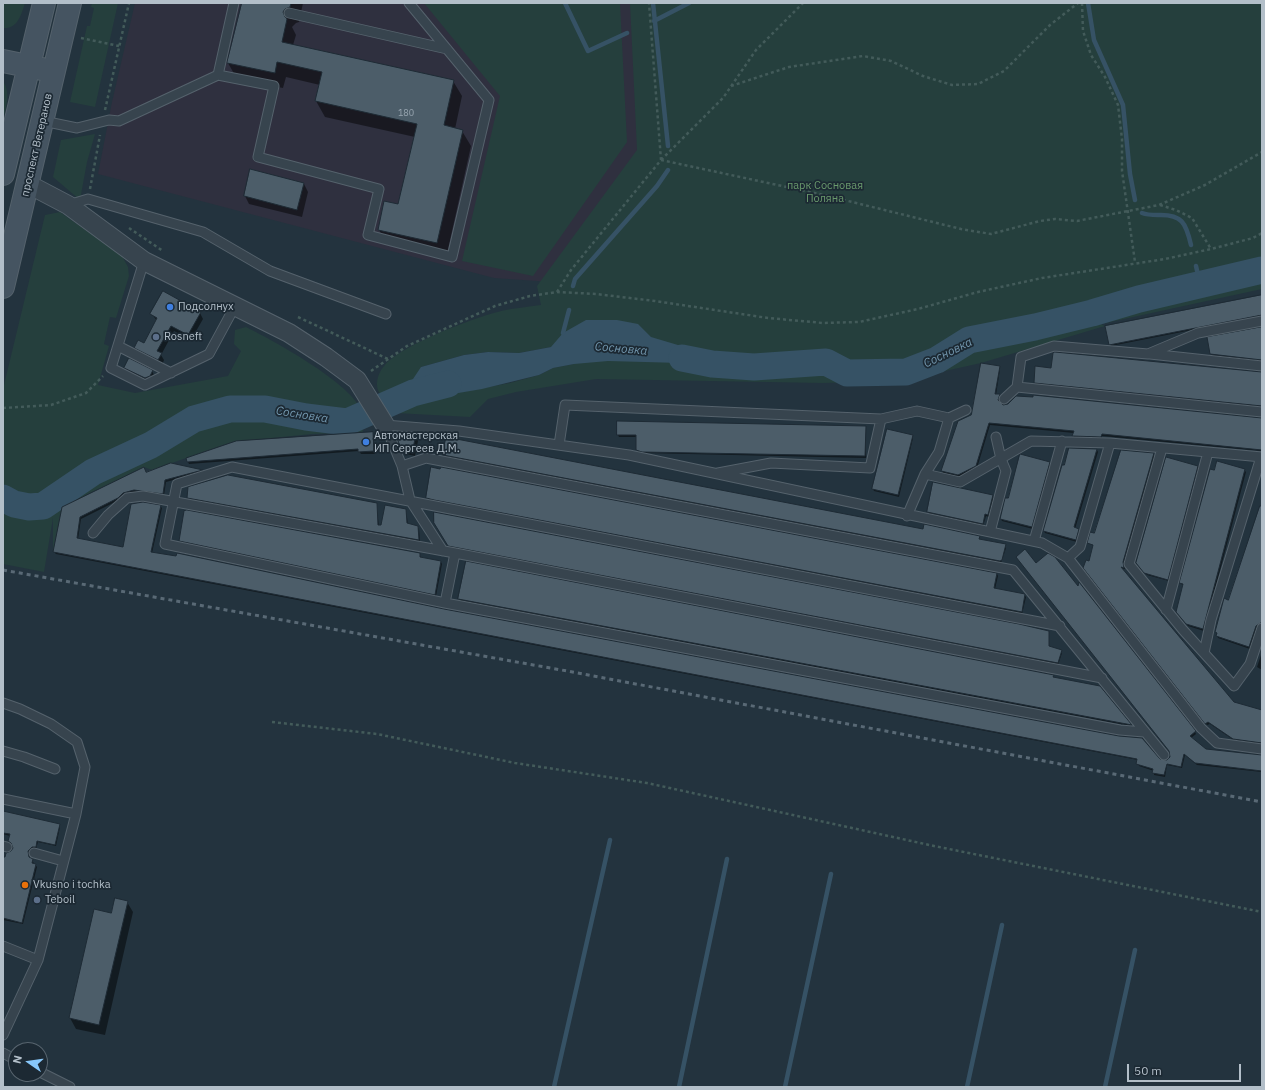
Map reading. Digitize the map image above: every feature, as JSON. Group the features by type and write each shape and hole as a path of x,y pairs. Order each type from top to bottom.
{"main road":[{"path":"3,174 6,149 44,3"},
{"name":"проспект Ветеранов","path":"3,287 70,3"},
{"path":"3,60 54,72"}],"street":[{"path":"28,184 68,205 144,261 289,333 326,357 357,380 370,399 382,421"}],"lane":[{"path":"218,74 234,3"},
{"path":"43,121 77,128 109,120 119,121 218,74 274,86 258,157 379,189 368,235 452,257 489,100 409,3"},
{"path":"289,13 447,49"},
{"path":"68,205 88,199 203,232 270,271 386,314"},
{"path":"144,261 111,368 145,385 209,354 235,306"},
{"path":"1148,354 1198,333 1262,320"},
{"path":"118,346 171,373"},
{"path":"1004,399 1017,387 1021,357 1054,346 1262,366"},
{"path":"1017,387 1262,412"},
{"path":"559,445 565,405 882,419 917,411 949,418 966,410"},
{"path":"907,516 925,474 939,452 949,418"},
{"path":"714,474 771,463 870,468 882,419"},
{"path":"382,421 629,455 907,516 1042,543 1068,558 1201,728 1217,743 1262,749"},
{"path":"382,421 402,466 410,500 443,551"},
{"path":"990,532 1006,471 1000,458 996,437"},
{"path":"925,474 960,482 1031,441 1110,442 1261,457 1211,620 1204,653"},
{"path":"1034,541 1062,442"},
{"path":"1068,558 1080,547 1110,442"},
{"path":"1162,448 1129,564 1166,610 1234,686 1250,664 1262,628"},
{"path":"1166,610 1208,452"},
{"path":"402,466 426,458 1013,570 1164,755"},
{"path":"1060,626 232,467 177,484 165,544 445,603 1120,730 1144,732"},
{"path":"94,533 108,515 127,498 143,496 443,551 1102,678"},
{"path":"445,603 455,554"},
{"path":"3,703 20,709 51,724 78,742 85,767 76,814 38,960 3,1035"},
{"path":"3,751 55,769"},
{"path":"3,799 76,814"},
{"path":"34,853 63,861"},
{"path":"3,946 38,960"},
{"path":"48,1076 70,1087"}],"path":[{"path":"88,199 102,122 128,3"},
{"path":"649,3 661,160"},
{"path":"557,292 571,270 661,160 723,98 756,50 803,3"},
{"path":"731,86 790,67 863,56 891,61 923,76 952,85 978,84 1004,71 1050,25 1078,3"},
{"path":"1082,3 1083,31 1091,55 1105,77 1118,106 1122,139 1122,171 1135,262"},
{"path":"79,38 119,46"},
{"path":"661,160 824,195 981,233 997,232 1040,221 1055,219 1077,220 1128,212 1159,205 1206,185 1262,152"},
{"path":"1159,205 1176,210 1192,218 1211,249"},
{"path":"127,226 166,252"},
{"path":"357,380 407,346 495,306 530,296 557,292 655,301 776,319 823,323 859,322 918,309 978,292 1042,278 1135,262 1165,259 1211,249 1253,238 1262,234"},
{"path":"294,316 388,360"},
{"path":"3,408 51,405 86,393 99,380"},
{"path":"272,722 377,734 515,763 647,783 934,846 1262,912"}],"shaded area":[{"path":"135,3 641,3 654,157 551,282 494,278 98,174 112,102"}],"green space":[{"path":"3,3 25,3 18,20 15,24 8,28 3,28"},
{"path":"92,3 118,3 95,107 70,102 87,26 90,26 94,8 91,7"},
{"path":"424,3 620,3 627,142 533,276 462,261 500,96"},
{"name":"парк Сосновая Поляна","path":"630,3 1262,3 1262,289 1101,324 1105,326 981,363 900,381 823,383 596,379 516,392 488,399 470,417 396,413 390,409 381,397 377,384 381,370 394,357 422,341 458,325 489,314 516,308 541,305 537,286 637,150","holes":["551,347 574,364 553,368 539,375 510,383 429,398 421,367 464,355 488,352 519,353"]},
{"path":"3,81 7,90 7,95 3,120"},
{"path":"95,134 87,162 80,200 53,177 61,140"},
{"path":"60,212 122,256 128,267 129,276 116,318 110,317 104,344 109,346 98,385 135,393 228,376 241,351 234,344 235,330 246,327 309,363 341,386 353,397 360,408 363,432 312,434 232,442 152,470 144,467 62,507 53,552 53,518 44,572 3,564 3,389 45,215"}],"water":[{"path":"586,320 617,320 638,324 651,337 698,351 718,364 608,361 574,364 553,368 539,375 482,389 429,398 413,393 411,382 421,367 464,355 488,352 519,353 551,347 563,333"}],"building":[{"path":"242,3 291,3 290,7 285,9 283,12 287,19 282,42 454,80 444,125 463,130 437,243 378,230 384,201 398,204 417,124 315,101 322,72 277,62 275,73 227,63"},
{"path":"250,169 304,183 297,210 244,196"},
{"name":"Rosneft","path":"163,291 201,312 188,335 171,326 157,351 162,353 158,360 134,348 138,340 144,343 157,318 150,314"},
{"path":"1262,295 1262,315 1109,345 1105,326"},
{"path":"1262,327 1262,360 1210,354 1207,337"},
{"path":"1053,353 1262,372 1262,406 1034,383 1035,366 1051,368"},
{"path":"129,358 153,370 150,376 145,378 124,368"},
{"path":"981,363 1000,366 995,394 1000,394 998,400 1003,405 1008,404 1016,396 1033,397 1033,395 1262,418 1262,450 1102,434 1101,437 1072,436 1074,431 989,423 976,466 958,475 941,471 958,421 971,415"},
{"path":"617,421 866,426 865,456 642,452 636,450 636,435 617,435"},
{"path":"887,429 913,435 898,495 872,489"},
{"path":"373,432 374,451 358,452 358,449 187,462 186,458 236,441"},
{"path":"400,432 416,435 412,452 402,450 398,441"},
{"path":"446,437 923,529 924,524 980,536 979,539 1006,544 1002,560 1000,561 443,455"},
{"path":"1069,448 1097,449 1074,527 1079,529 1076,540 1043,531 1062,465 1064,465"},
{"path":"1121,450 1154,453 1123,562 1124,568 1121,567 1234,702 1262,710 1262,743 1233,739 1208,722 1205,724 1083,568 1086,560 1089,561 1093,545 1087,543 1090,532 1094,533"},
{"path":"1020,454 1050,462 1032,527 1000,519 1005,498 1008,498"},
{"path":"1166,457 1198,466 1168,580 1144,573 1136,563"},
{"path":"1217,461 1245,469 1203,629 1186,624 1176,612 1183,584 1179,583 1210,469 1214,470"},
{"path":"171,463 203,470 165,480 163,494 134,490 123,493 118,498 80,517 77,538 123,547 131,504 143,502 161,505 151,552 176,556 177,553 444,609 1119,736 1142,738 1160,759 1167,760 1170,757 1169,751 1016,557 1025,549 1036,563 1048,553 1055,557 1078,586 1079,582 1196,731 1190,736 1206,749 1262,755 1262,771 1195,763 1184,754 1181,767 1167,764 1164,775 1152,773 1153,769 1136,764 1137,759 53,552 62,507 144,467 146,472"},
{"path":"431,467 440,469 441,467 997,573 994,588 1025,594 1022,612 434,500 426,498"},
{"path":"228,475 377,503 378,525 381,525 385,505 406,509 407,523 418,526 419,540 187,498 188,487"},
{"path":"933,482 993,495 988,515 985,514 983,524 927,512"},
{"path":"1260,506 1262,506 1262,622 1256,626 1249,647 1216,636 1217,633 1215,632 1224,598 1228,600"},
{"path":"187,510 420,553 420,557 441,561 435,595 179,541 184,511"},
{"path":"434,512 1019,624 1049,631 1049,646 1062,650 1058,663 448,546 434,523"},
{"path":"466,561 1054,675 1053,677 1100,686 1132,725 458,599"},
{"path":"3,811 60,824 55,845 37,841 36,847 32,847 28,851 29,857 33,859 32,863 36,864 22,923 3,918 3,857 5,857 6,853 11,851 13,848 11,843 8,841 10,834 3,833"},
{"path":"115,898 128,901 99,1025 69,1018 94,909 111,913"}],"waterway":[{"path":"565,3 588,51 627,33"},
{"path":"653,3 668,146"},
{"path":"654,21 689,3"},
{"path":"1088,3 1094,40 1123,105 1130,174 1135,200"},
{"path":"573,286 575,279 657,186 668,170"},
{"path":"1142,213 1150,215 1166,215 1178,218 1185,226 1191,245"},
{"path":"1196,266 1200,284"},
{"name":"Сосновка","path":"682,358 712,364 754,367 826,362 847,373 906,372 937,360 969,340 1035,327 1092,313 1139,299 1262,270"},
{"path":"563,333 569,310"},
{"name":"Сосновка","path":"3,498 14,504 29,507 43,506 93,472 151,445 194,419 230,409 265,409 306,417 347,422 413,393 448,384"},
{"path":"554,1087 610,840"},
{"path":"679,1087 727,859"},
{"path":"785,1087 831,874"},
{"path":"967,1087 1002,925"},
{"path":"1105,1087 1135,950"}],"railway":[{"path":"3,570 567,671 1262,802"}],"place":[{"name":"Подсолнух","path":"170,307"},
{"name":"Rosneft","path":"156,337"},
{"name":"Автомастерская ИП Сергеев Д.М.","path":"366,442"},
{"name":"Vkusno i tochka","path":"25,885"},
{"name":"Teboil","path":"37,900"}]}
